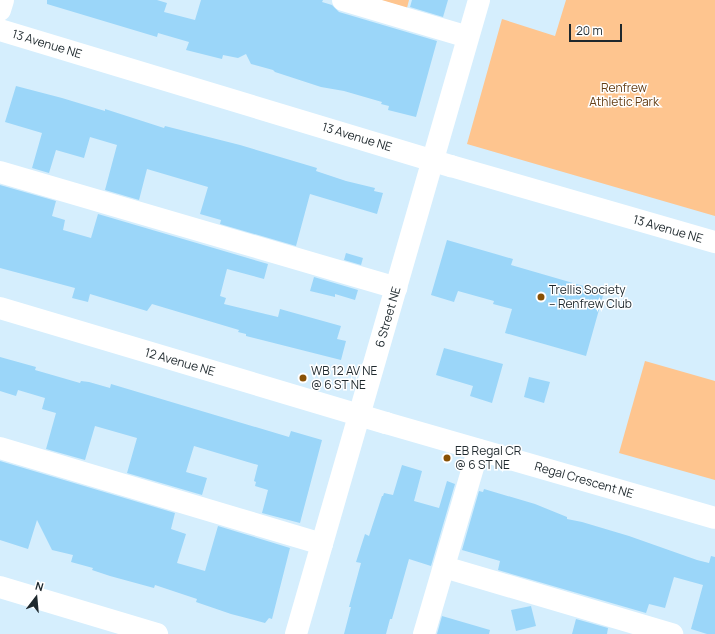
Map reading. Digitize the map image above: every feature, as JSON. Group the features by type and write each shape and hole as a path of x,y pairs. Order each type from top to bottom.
{"street":[{"path":"0,10 3,0"},
{"path":"343,0 468,37"},
{"name":"6 Street NE","path":"296,634 479,0"},
{"name":"13 Avenue NE","path":"0,30 715,242"},
{"path":"0,172 396,288"},
{"name":"12 Avenue NE","path":"0,308 360,415"},
{"name":"Regal Crescent NE","path":"360,415 715,518"},
{"path":"0,448 322,544"},
{"path":"424,634 478,450"},
{"path":"444,567 672,634"},
{"path":"0,588 157,634"}],"green space":[{"path":"380,0 409,0 407,8"},
{"name":"Renfrew Athletic Park","path":"566,0 715,0 715,216 467,144 502,19 555,36"},
{"path":"645,361 715,381 715,480 619,453"}],"building":[{"path":"47,0 157,0 167,3 164,12 195,20 201,0 323,0 322,2 332,5 339,12 437,41 416,117 388,110 389,106 381,104 382,102 344,91 321,87 251,64 246,54 238,58 223,55 222,59 186,50 189,42 158,33 157,37 47,4"},
{"path":"412,0 448,0 443,17 410,7"},
{"path":"16,86 105,111 105,109 164,128 165,126 240,145 317,168 316,171 346,181 375,188 374,191 383,193 377,214 310,194 296,246 220,224 221,220 200,214 208,187 147,169 139,200 105,190 117,145 90,137 84,158 56,150 49,173 32,168 42,133 5,122"},
{"path":"0,185 56,201 52,216 65,220 63,230 91,238 98,214 268,264 264,279 227,269 220,296 226,298 224,304 278,317 280,309 341,326 337,339 346,341 341,360 246,336 246,334 238,332 239,330 152,304 147,311 90,294 88,302 72,298 75,288 0,268"},
{"name":"Trellis Society – Renfrew Club","path":"447,240 513,259 511,265 604,292 586,356 505,333 512,309 493,304 494,301 458,291 454,302 431,295"},
{"path":"346,253 363,258 361,265 344,260"},
{"path":"314,277 358,290 355,300 335,294 335,297 310,291"},
{"path":"444,348 503,364 492,403 470,396 473,386 436,375"},
{"path":"0,357 36,367 35,370 80,383 81,381 89,382 110,388 111,384 289,437 291,431 322,440 300,523 262,513 268,490 255,486 256,482 254,481 258,465 194,446 186,472 207,478 202,495 127,473 137,438 95,426 85,460 46,449 56,413 42,409 45,398 18,390 16,396 0,391"},
{"path":"529,377 550,382 544,403 524,397"},
{"path":"0,461 175,513 171,529 186,534 177,563 205,571 218,526 290,548 272,619 269,618 265,623 231,614 196,602 197,599 155,585 154,588 110,576 92,570 93,568 71,562 73,555 52,550 37,520 28,549 0,540"},
{"path":"402,465 422,471 414,501 439,508 447,481 455,484 431,566 409,559 392,619 390,619 386,634 344,634 351,607 349,607 361,563 356,562 365,534 369,536 384,493 393,495"},
{"path":"484,489 535,504 567,517 567,519 629,536 697,560 709,563 711,556 715,557 715,634 707,634 691,629 703,585 674,577 665,608 649,604 646,613 498,570 500,561 462,550 479,491 483,492"},
{"path":"531,606 536,626 516,631 511,610"},
{"path":"442,616 490,630 489,634 437,634"},
{"path":"576,619 608,628 607,634 572,634"}],"place":[{"name":"Trellis Society – Renfrew Club","path":"541,297"},
{"name":"WB 12 AV NE @ 6 ST NE","path":"303,378"},
{"name":"EB Regal CR @ 6 ST NE","path":"447,458"}]}
